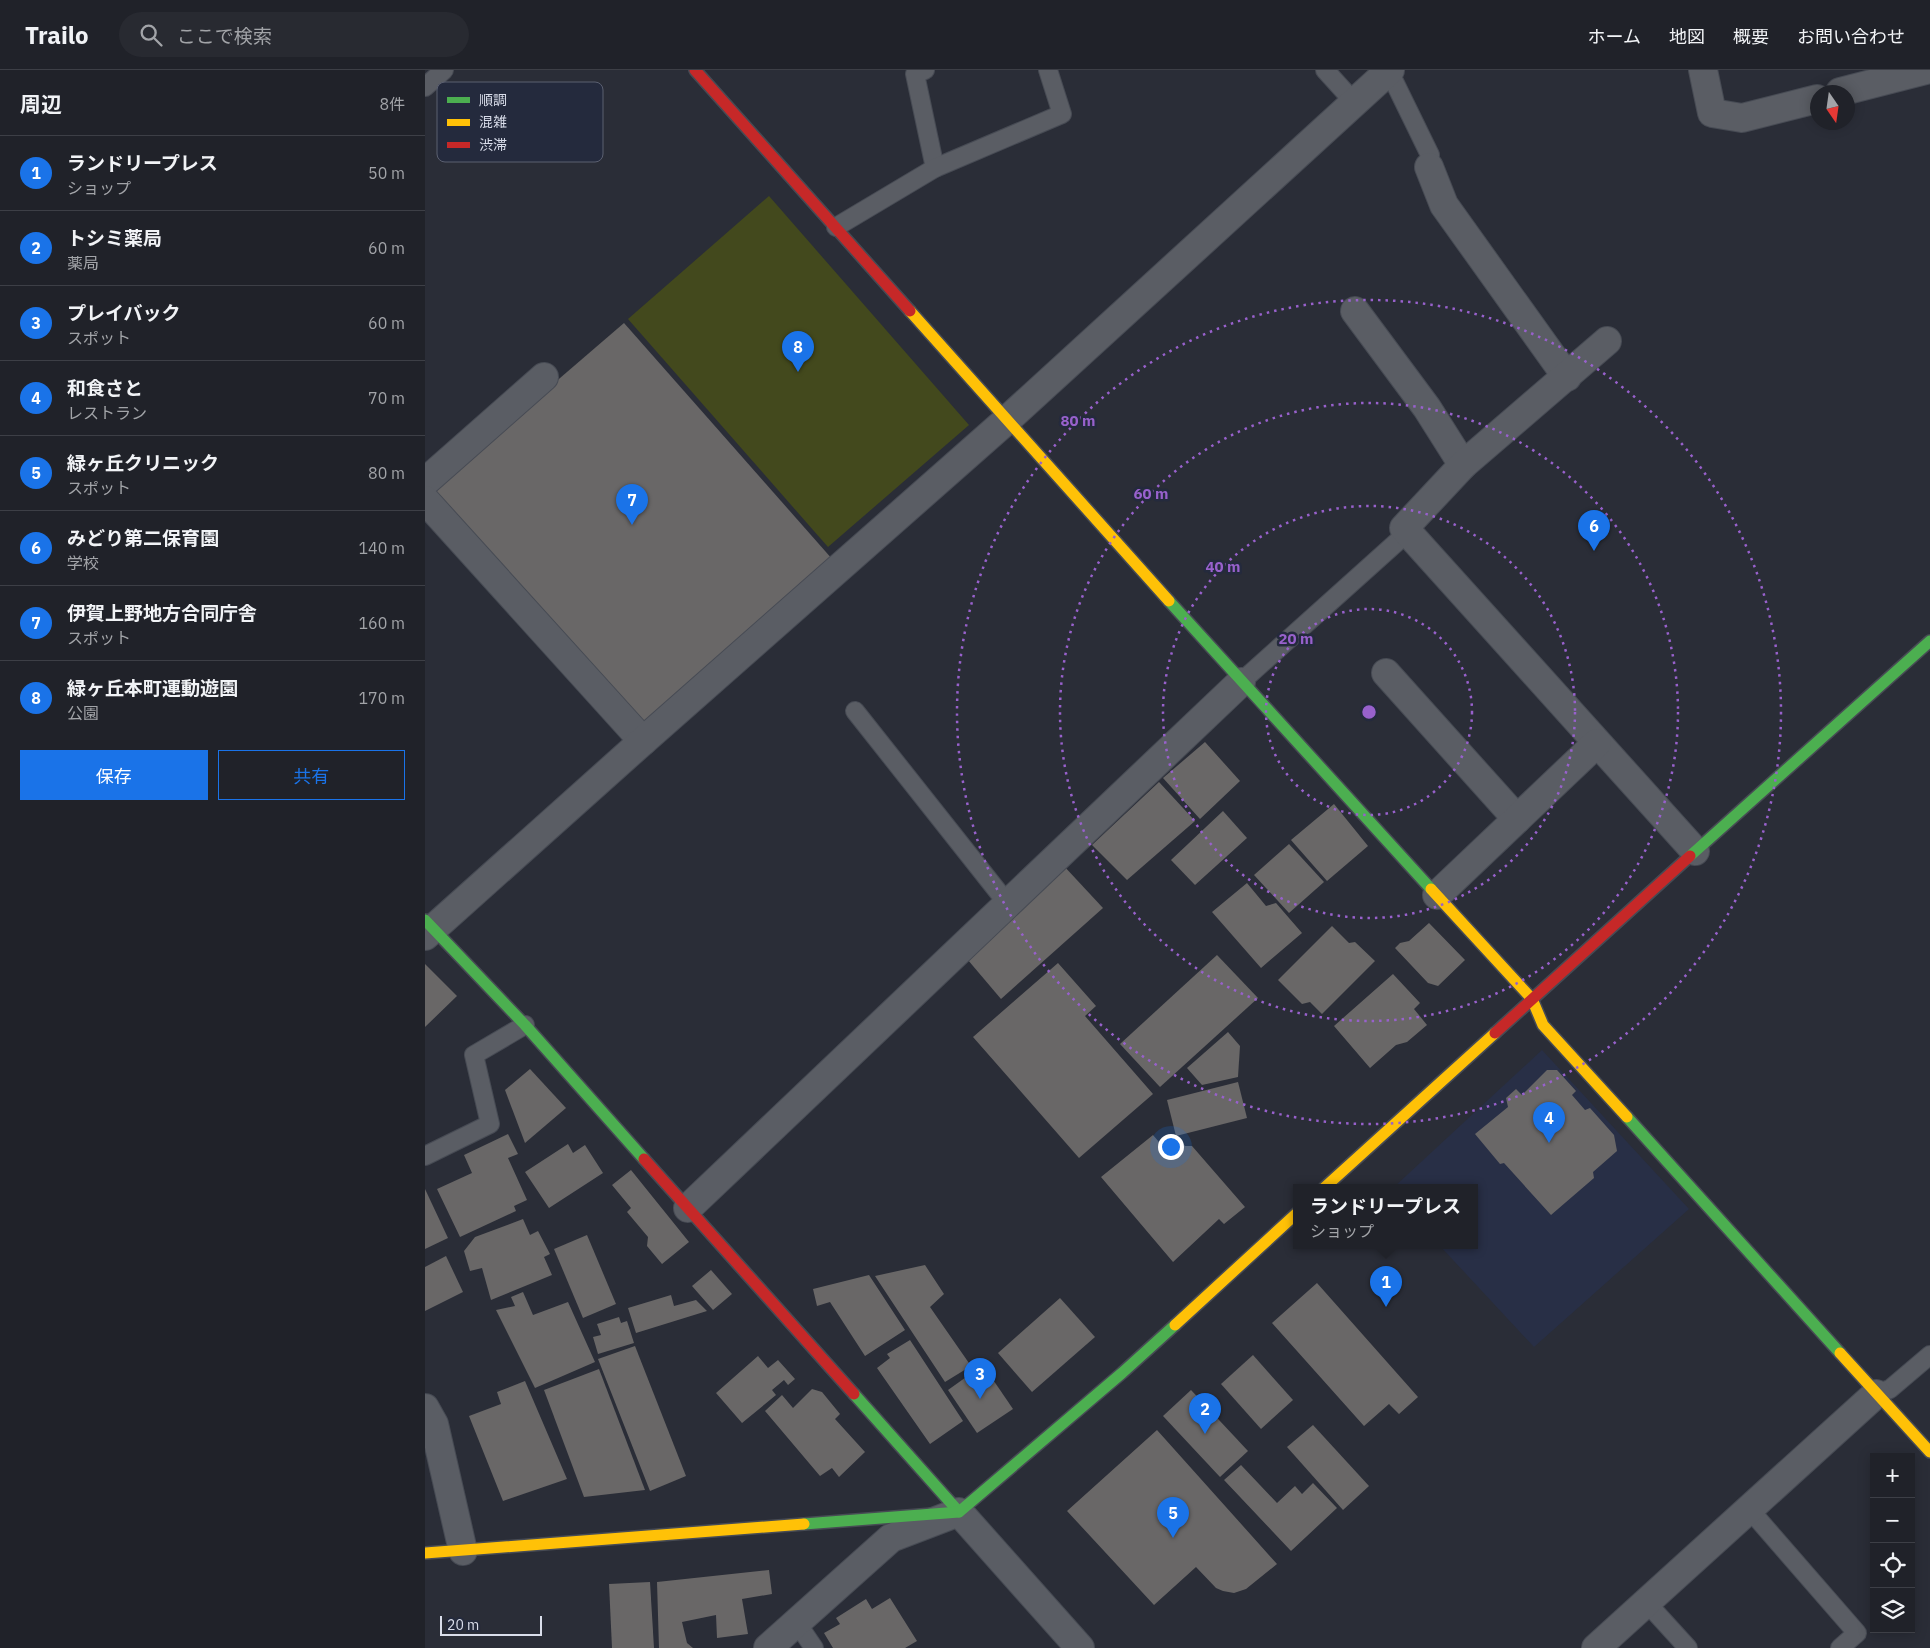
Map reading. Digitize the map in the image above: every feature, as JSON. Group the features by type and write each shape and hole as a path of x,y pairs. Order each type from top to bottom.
{"street":[{"path":"695,70 1241,682 1532,999 1543,1025 1930,1452"},
{"path":"1080,1648 525,1025 428,929 1008,419 1389,70"},
{"path":"1703,70 1712,113 1742,118 1810,100"},
{"path":"1855,88 1926,70"},
{"path":"1429,167 1444,205 1567,377"},
{"path":"1355,311 1427,408 1463,465"},
{"path":"1607,341 1463,465 1404,528 1695,851"},
{"path":"425,482 543,378"},
{"path":"425,500 643,741"},
{"path":"1328,1184 1695,851 1930,642"},
{"path":"1386,673 1517,819"},
{"path":"688,1208 1241,682"},
{"path":"1437,895 1597,743"},
{"path":"768,1648 891,1538 959,1512 1122,1373 1293,1217"},
{"path":"1596,1648 1876,1394"},
{"path":"425,1408 434,1424 463,1551"},
{"path":"425,1553 959,1512"}],"lane":[{"path":"425,87 444,70"},
{"path":"925,70 915,74 935,168"},
{"path":"836,227 935,168 1062,114 1048,70"},
{"path":"1325,70 1354,102"},
{"path":"1389,70 1430,155 1429,167"},
{"path":"1241,682 1408,532"},
{"path":"855,710 1007,903"},
{"path":"425,1156 490,1124 474,1054 525,1025"},
{"path":"1876,1394 1890,1390 1930,1355"},
{"path":"1750,1510 1857,1633 1840,1648"},
{"path":"1647,1603 1688,1648"},
{"path":"797,1623 814,1648"}],"shaded area":[{"path":"1542,1050 1689,1209 1534,1347 1443,1249 1478,1249 1478,1184 1397,1184"}],"green space":[{"path":"769,196 969,425 828,547 628,319"}],"building":[{"path":"624,323 833,560 644,729 431,489"},
{"path":"1205,742 1240,781 1200,819 1163,778"},
{"path":"1159,782 1195,821 1127,880 1092,845"},
{"path":"1334,804 1368,846 1327,881 1291,840"},
{"path":"1223,811 1247,838 1195,885 1171,860"},
{"path":"1289,844 1324,882 1289,913 1254,875"},
{"path":"1063,865 1103,908 1001,999 962,953"},
{"path":"1247,883 1266,906 1276,903 1302,933 1261,968 1212,912"},
{"path":"1429,923 1465,960 1438,986 1428,983 1395,948 1400,943 1409,941"},
{"path":"1332,926 1349,943 1355,942 1375,961 1322,1014 1310,1002 1302,1004 1278,980"},
{"path":"1217,955 1258,998 1160,1087 1120,1044"},
{"path":"1058,963 1096,1006 1085,1016 1153,1094 1079,1158 973,1037"},
{"path":"425,964 457,996 425,1027"},
{"path":"1393,974 1420,1003 1414,1009 1427,1025 1407,1042 1396,1045 1370,1068 1334,1026"},
{"path":"1228,1032 1240,1046 1238,1077 1202,1085 1187,1068"},
{"path":"530,1069 566,1108 525,1143 505,1090"},
{"path":"1547,1070 1557,1070 1576,1091 1572,1095 1585,1110 1590,1108 1614,1135 1617,1151 1593,1172 1594,1178 1551,1215 1504,1163 1500,1164 1475,1134 1508,1107 1506,1098 1516,1089 1522,1095"},
{"path":"1238,1082 1247,1118 1176,1136 1167,1100"},
{"path":"508,1134 518,1154 508,1158 527,1200 514,1206 516,1211 460,1237 437,1189 472,1173 464,1155"},
{"path":"1153,1135 1159,1142 1165,1137 1180,1139 1185,1146 1192,1146 1245,1207 1224,1224 1219,1219 1173,1262 1101,1177"},
{"path":"568,1144 573,1153 585,1145 603,1173 549,1208 525,1172"},
{"path":"631,1170 689,1242 662,1264 647,1246 648,1237 627,1212 631,1208 612,1185"},
{"path":"425,1189 448,1238 425,1249"},
{"path":"523,1219 530,1235 538,1231 550,1254 544,1257 552,1275 491,1300 482,1268 470,1271 464,1251 475,1237"},
{"path":"587,1235 616,1304 583,1318 554,1249"},
{"path":"446,1256 463,1292 425,1311 425,1267"},
{"path":"925,1265 944,1294 930,1307 971,1366 945,1382 875,1276"},
{"path":"711,1270 732,1294 713,1310 692,1286"},
{"path":"869,1275 905,1330 865,1356 830,1302 817,1306 813,1289"},
{"path":"1317,1283 1418,1397 1399,1414 1389,1404 1364,1426 1272,1323"},
{"path":"523,1292 533,1315 568,1302 595,1362 535,1388 496,1310 515,1306 511,1297"},
{"path":"671,1295 674,1306 696,1300 707,1311 636,1333 628,1308"},
{"path":"1060,1298 1095,1337 1032,1392 998,1353"},
{"path":"619,1317 621,1323 627,1321 634,1343 598,1354 593,1337 601,1335 597,1324"},
{"path":"910,1340 963,1421 930,1444 877,1368 890,1358 887,1354"},
{"path":"635,1346 686,1476 650,1491 598,1359"},
{"path":"1253,1355 1293,1400 1261,1429 1221,1384"},
{"path":"758,1356 768,1368 778,1360 795,1379 788,1385 784,1380 772,1390 776,1395 742,1423 716,1393"},
{"path":"983,1365 1013,1409 977,1433 948,1390"},
{"path":"599,1369 645,1490 584,1497 544,1390"},
{"path":"525,1381 567,1479 503,1501 469,1416 501,1404 497,1392"},
{"path":"812,1389 822,1392 840,1414 835,1419 865,1452 839,1477 832,1468 820,1476 765,1411 782,1395 793,1408"},
{"path":"1191,1390 1248,1451 1220,1477 1163,1416"},
{"path":"1313,1425 1369,1486 1343,1510 1287,1447"},
{"path":"1157,1430 1277,1564 1246,1589 1234,1593 1216,1588 1196,1567 1154,1605 1067,1511"},
{"path":"1241,1465 1277,1503 1295,1486 1302,1494 1313,1483 1337,1508 1291,1551 1224,1480"},
{"path":"769,1570 772,1594 742,1599 748,1634 717,1638 716,1615 682,1622 687,1643 693,1648 659,1648 657,1582"},
{"path":"650,1582 654,1648 612,1648 609,1584"},
{"path":"890,1598 917,1641 905,1648 833,1648 824,1633 840,1624 836,1618 866,1599 872,1609"}],"traffic: fast":[{"path":"1169,601 1431,889"},
{"path":"1690,856 1930,641"},
{"path":"425,920 525,1025 644,1159"},
{"path":"1627,1117 1840,1353"},
{"path":"804,1524 959,1512 1122,1373 1175,1325"},
{"path":"854,1394 959,1512"}],"traffic: slow":[{"path":"910,311 1169,601"},
{"path":"1431,889 1532,999 1543,1025 1627,1117"},
{"path":"1328,1184 1495,1033"},
{"path":"1175,1325 1293,1217"},
{"path":"1840,1353 1930,1452"},
{"path":"425,1553 804,1524"}],"traffic: jam":[{"path":"695,70 910,311"},
{"path":"1495,1033 1690,856"},
{"path":"644,1159 854,1394"}],"place":[{"name":"緑ヶ丘本町運動遊園","path":"798,372"},
{"name":"伊賀上野地方合同庁舎","path":"632,525"},
{"name":"みどり第二保育園","path":"1594,551"},
{"name":"和食さと","path":"1549,1143"},
{"name":"ランドリープレス","path":"1386,1307"},
{"name":"プレイバック","path":"980,1399"},
{"name":"トシミ薬局","path":"1205,1434"},
{"name":"緑ヶ丘クリニック","path":"1173,1538"}]}
